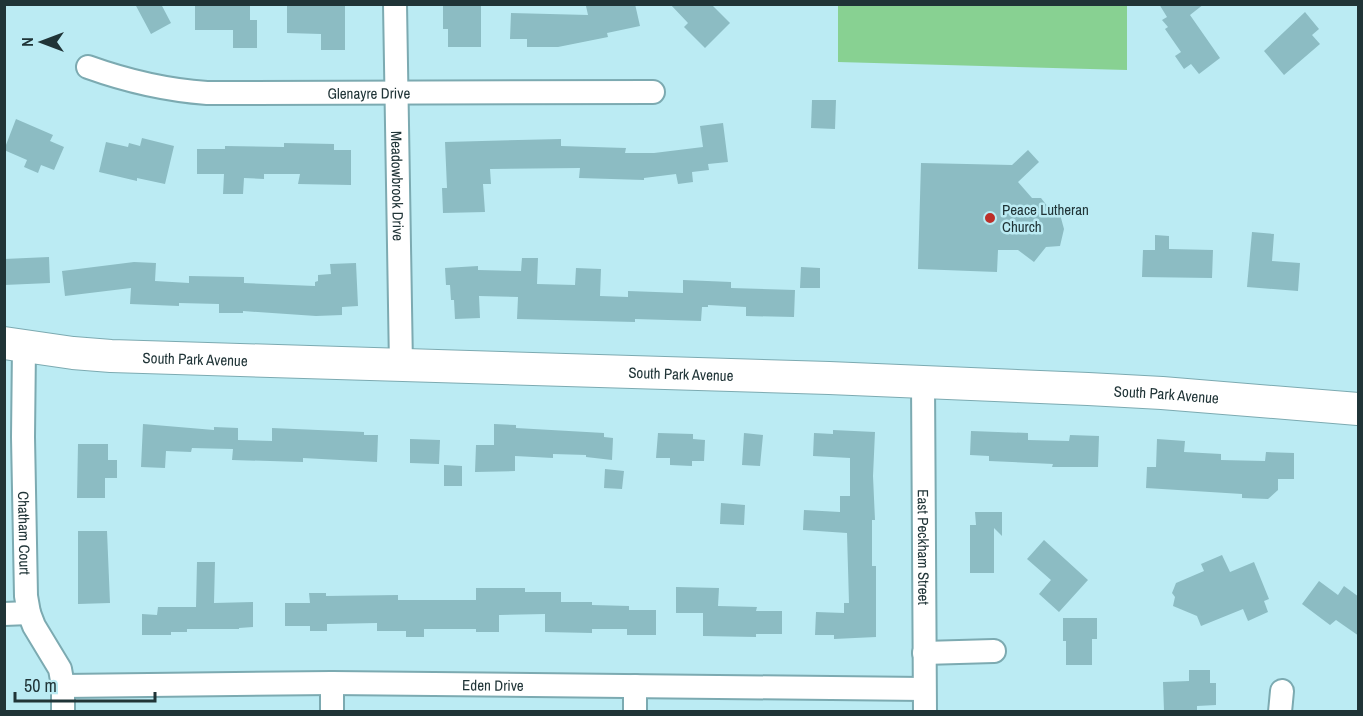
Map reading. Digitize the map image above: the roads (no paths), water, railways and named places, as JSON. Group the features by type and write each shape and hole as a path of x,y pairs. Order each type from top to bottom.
{"main road":[{"name":"South Park Avenue","path":"14,345 102,355 923,382 1162,393 1359,409"}],"street":[{"name":"Meadowbrook Drive","path":"395,4 401,366"},
{"name":"Glenayre Drive","path":"88,67 130,81 178,91 395,94 653,92"},
{"name":"Chatham Court","path":"14,345 25,578 29,613 34,626 60,669 63,711"},
{"name":"East Peckham Street","path":"923,382 924,700"},
{"path":"4,614 29,613"},
{"path":"924,653 994,651"},
{"path":"332,683 332,711"},
{"name":"Eden Drive","path":"63,686 332,683 635,686 924,700"},
{"path":"635,686 635,711"}],"place":[{"name":"Peace Lutheran Church","path":"990,218"}]}
